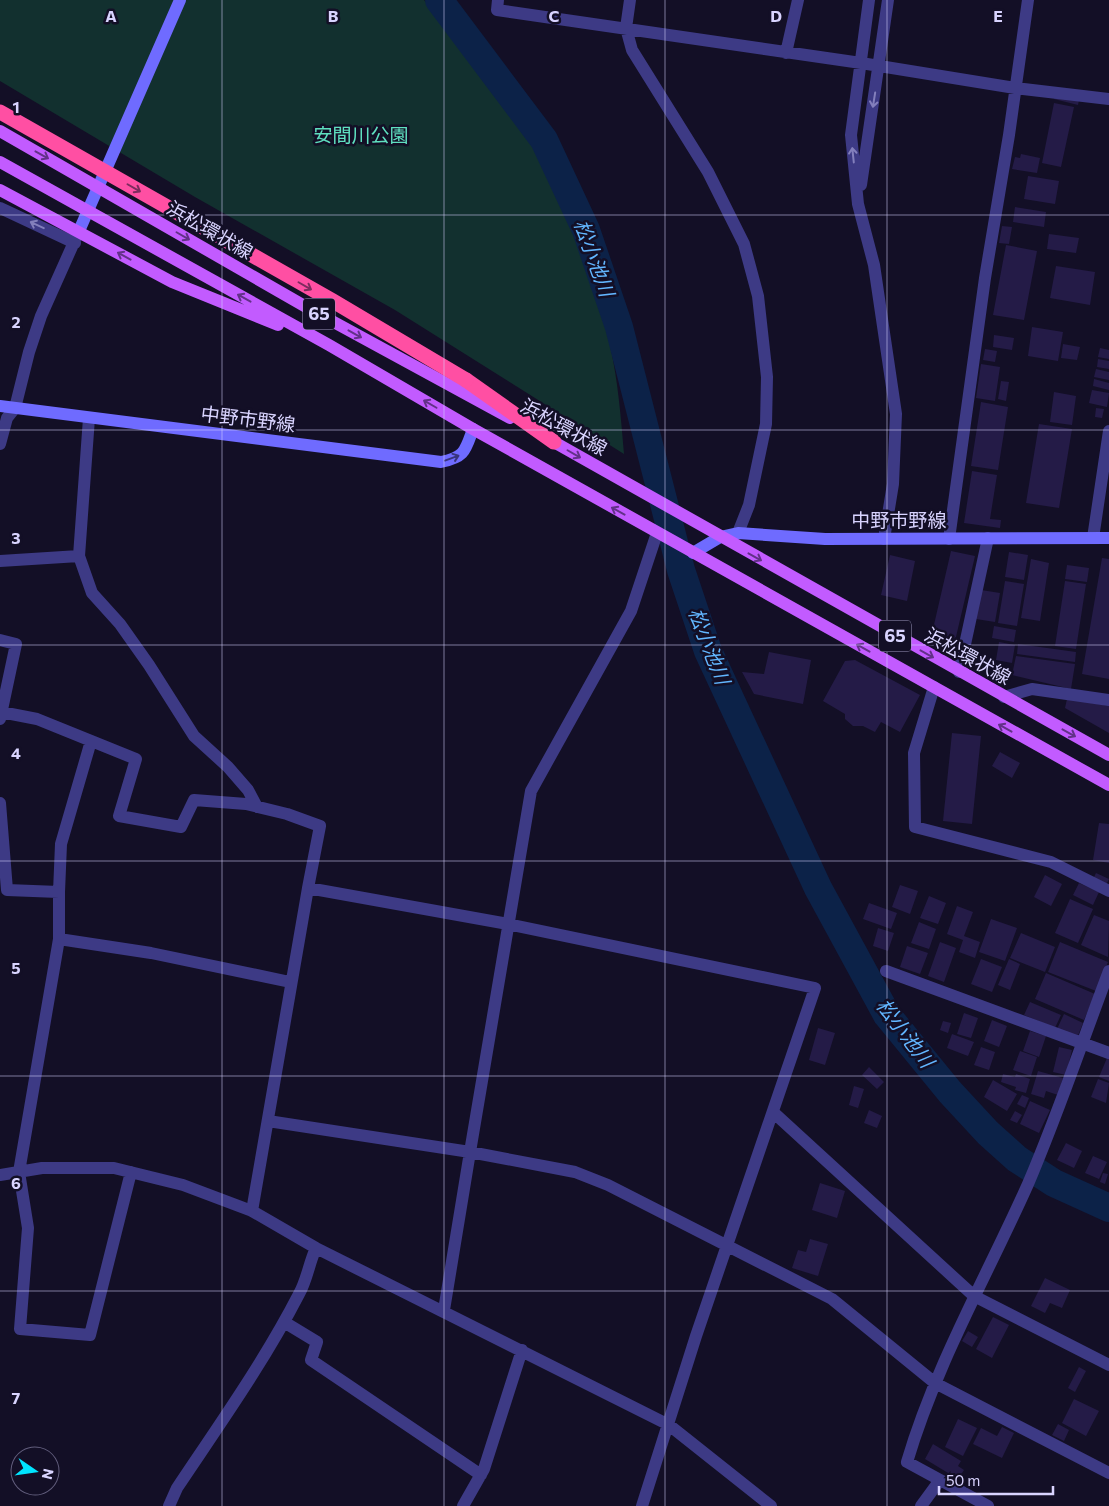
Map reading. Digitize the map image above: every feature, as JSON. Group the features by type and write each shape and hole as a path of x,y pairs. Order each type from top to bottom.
{"highway":[{"path":"0,112 325,297 466,380 554,442"}],"main road":[{"path":"77,237 180,0"},
{"name":"浜松環状線","path":"0,131 308,308 554,442 1109,756"},
{"name":"65","path":"0,162 329,345 472,429 1109,785"},
{"name":"65","path":"0,190 77,237 172,282 329,345"},
{"name":"中野市野線","path":"0,406 441,462 455,459 465,452 472,429"},
{"name":"中野市野線","path":"693,553 720,537 738,533 825,539 1109,538"}],"street":[{"path":"498,0 497,10 861,63 1015,88 1109,98"},
{"path":"630,0 626,28 632,50 708,172 744,244 758,296 767,377 766,424 749,505 738,533"},
{"path":"786,53 798,0"},
{"path":"869,0 851,135 858,204 874,265 896,414 893,484 884,539"},
{"path":"858,204 888,0"},
{"path":"949,539 985,278 1028,0"},
{"path":"0,208 77,237 41,316 29,352 15,408 7,418 0,444"},
{"path":"89,418 79,556 92,593 120,624 149,664 194,736 248,790 257,807"},
{"path":"1093,538 1109,432"},
{"path":"444,1310 530,791 631,611 659,534"},
{"path":"959,672 988,538"},
{"path":"0,561 79,556"},
{"path":"0,640 16,644 0,717 37,719 136,759 119,816 181,827 194,800 246,804 287,814 320,826 290,982 252,1211"},
{"path":"934,687 914,753 915,826 1051,862 1109,891"},
{"path":"1004,697 1032,689 1109,700"},
{"path":"91,740 61,844 59,939 19,1172 28,1228 20,1329 90,1335 131,1172"},
{"path":"0,803 7,890 59,892"},
{"path":"308,888 508,924 815,988 726,1246 642,1506"},
{"path":"59,939 151,953 290,982"},
{"path":"988,1506 907,1462 919,1423 935,1383 1028,1183 1109,971"},
{"path":"886,972 1109,1053"},
{"path":"773,1112 974,1296 1109,1365"},
{"path":"268,1120 470,1152 575,1172 608,1185 832,1299 935,1383 1109,1473"},
{"path":"0,1175 42,1168 84,1166 114,1168 182,1185 252,1211 316,1248 444,1310 669,1425 771,1506"},
{"path":"169,1506 177,1488 284,1322 301,1291 308,1264 316,1248"},
{"path":"284,1322 317,1342 311,1360 481,1475"},
{"path":"463,1506 481,1475 522,1350"},
{"path":"921,1506 940,1480"}],"green space":[{"name":"安間川公園","path":"0,0 424,0 481,65 508,100 531,137 556,187 578,238 596,292 610,345 617,386 624,454 395,310 195,197 0,81"}],"building":[{"path":"1055,94 1079,100 1078,105 1054,99"},
{"path":"1054,103 1074,107 1061,167 1042,163"},
{"path":"1021,154 1040,158 1037,173 1012,169 1015,157 1020,158"},
{"path":"1028,176 1059,181 1055,204 1024,199"},
{"path":"1015,207 1046,212 1044,227 1013,222"},
{"path":"1002,226 1012,227 1009,244 999,243"},
{"path":"1049,234 1079,238 1076,253 1047,249"},
{"path":"1006,245 1037,251 1024,320 993,315"},
{"path":"1056,266 1095,272 1090,305 1050,298"},
{"path":"1032,327 1063,332 1058,361 1028,356"},
{"path":"994,335 1014,338 1012,350 993,347"},
{"path":"1063,344 1080,347 1077,360 1061,358"},
{"path":"1100,348 1109,350 1109,359 1098,357"},
{"path":"985,349 997,351 995,362 983,360"},
{"path":"1098,359 1109,361 1109,369 1097,367"},
{"path":"981,364 1000,367 995,401 976,398"},
{"path":"1096,369 1109,372 1109,380 1094,377"},
{"path":"1094,379 1109,383 1109,390 1093,386"},
{"path":"1001,381 1009,382 1006,401 998,399"},
{"path":"1092,390 1109,393 1107,407 1089,403"},
{"path":"1054,392 1076,396 1072,425 1050,422"},
{"path":"981,402 1008,407 998,470 971,466"},
{"path":"1096,408 1104,409 1102,418 1095,417"},
{"path":"1039,424 1072,429 1059,508 1026,503"},
{"path":"972,471 997,475 990,519 1001,520 1000,528 964,523"},
{"path":"951,551 975,556 955,641 933,629"},
{"path":"1009,552 1028,555 1024,580 1005,577"},
{"path":"890,555 915,561 907,601 881,595"},
{"path":"1102,558 1109,559 1109,679 1082,674"},
{"path":"1031,559 1049,563 1040,621 1021,618"},
{"path":"1067,565 1089,568 1087,582 1065,579"},
{"path":"1005,581 1024,584 1017,626 998,623"},
{"path":"1065,581 1086,584 1076,649 1055,646"},
{"path":"981,590 1000,593 995,622 976,619"},
{"path":"994,626 1016,630 1014,642 992,638"},
{"path":"999,642 1015,645 1012,663 996,660"},
{"path":"1018,644 1076,652 1075,662 1017,654"},
{"path":"769,652 811,660 803,704 754,694 742,672 764,674"},
{"path":"1016,656 1075,664 1071,689 1012,675"},
{"path":"855,660 920,695 900,732 881,722 875,732 863,726 853,726 845,719 845,714 823,701 845,661"},
{"path":"1067,699 1109,706 1109,733 1065,708"},
{"path":"952,733 981,736 972,824 943,821"},
{"path":"1000,752 1020,763 1012,778 992,766"},
{"path":"1099,823 1109,824 1109,863 1093,860"},
{"path":"1096,873 1109,879 1106,885 1093,879"},
{"path":"1045,875 1062,884 1051,906 1034,897"},
{"path":"1079,883 1099,892 1093,905 1073,895"},
{"path":"900,885 918,891 910,914 892,907"},
{"path":"929,896 946,903 938,924 920,918"},
{"path":"1070,899 1093,909 1078,943 1055,933"},
{"path":"869,903 897,913 891,929 863,919"},
{"path":"957,906 973,912 964,936 980,942 975,958 959,952 963,940 947,934"},
{"path":"1094,915 1109,921 1108,957 1081,945"},
{"path":"991,919 1017,928 1005,961 979,952"},
{"path":"919,922 936,929 929,949 911,943"},
{"path":"878,928 894,933 888,951 873,946"},
{"path":"1021,933 1055,947 1045,972 1010,958"},
{"path":"940,942 956,948 944,982 928,976"},
{"path":"1060,942 1108,962 1096,991 1048,972"},
{"path":"907,946 928,953 920,974 900,967"},
{"path":"981,959 1002,967 992,992 971,984"},
{"path":"1009,959 1020,964 1010,990 998,985"},
{"path":"1046,973 1095,994 1084,1020 1035,999"},
{"path":"1030,1002 1061,1015 1055,1028 1024,1015"},
{"path":"964,1013 978,1018 971,1038 957,1034"},
{"path":"1064,1014 1083,1023 1077,1038 1057,1029"},
{"path":"992,1020 1007,1026 999,1047 984,1041"},
{"path":"943,1021 951,1023 948,1033 940,1030"},
{"path":"818,1028 835,1033 825,1065 809,1060"},
{"path":"1030,1031 1046,1036 1039,1057 1023,1051"},
{"path":"952,1034 974,1042 968,1056 947,1048"},
{"path":"981,1047 995,1052 989,1070 974,1065"},
{"path":"1059,1047 1072,1050 1066,1075 1053,1072"},
{"path":"1020,1051 1037,1057 1031,1076 1013,1070"},
{"path":"1107,1058 1109,1059 1109,1081 1099,1077"},
{"path":"869,1067 884,1082 877,1089 862,1075"},
{"path":"1038,1071 1063,1078 1058,1095 1046,1091 1044,1098 1031,1094"},
{"path":"1003,1074 1015,1077 1016,1074 1030,1079 1026,1093 1015,1090 1016,1087 1001,1082"},
{"path":"1098,1079 1109,1083 1106,1103 1091,1097"},
{"path":"993,1080 1017,1094 1007,1111 984,1097"},
{"path":"854,1086 864,1089 858,1108 849,1105"},
{"path":"1022,1095 1029,1098 1025,1108 1017,1104"},
{"path":"1030,1101 1050,1110 1039,1133 1020,1124"},
{"path":"869,1110 882,1116 877,1128 864,1123"},
{"path":"1015,1111 1022,1115 1017,1123 1010,1120"},
{"path":"1066,1143 1082,1151 1074,1168 1057,1160"},
{"path":"1093,1156 1107,1162 1099,1179 1085,1173"},
{"path":"1103,1173 1108,1174 1105,1184 1100,1182"},
{"path":"820,1183 845,1191 837,1218 812,1210"},
{"path":"810,1239 828,1244 818,1276 792,1268 798,1250 806,1252"},
{"path":"1045,1278 1070,1290 1062,1308 1050,1303 1045,1313 1031,1306"},
{"path":"993,1317 1009,1325 992,1358 976,1349"},
{"path":"968,1331 978,1337 972,1347 962,1341"},
{"path":"1079,1367 1086,1371 1075,1392 1068,1388"},
{"path":"1074,1399 1099,1411 1086,1436 1062,1423"},
{"path":"958,1419 977,1428 963,1456 945,1447"},
{"path":"1058,1424 1069,1430 1064,1441 1052,1435"},
{"path":"1002,1427 1014,1433 1002,1458 973,1444 981,1428 997,1436"},
{"path":"933,1444 961,1461 958,1466 964,1470 958,1479 925,1459"}],"waterway":[{"name":"松小池川","path":"439,0 544,140 586,230 619,327 681,570 708,651 818,888 887,1015 950,1092 988,1133 1017,1159 1054,1183 1109,1208"}]}
